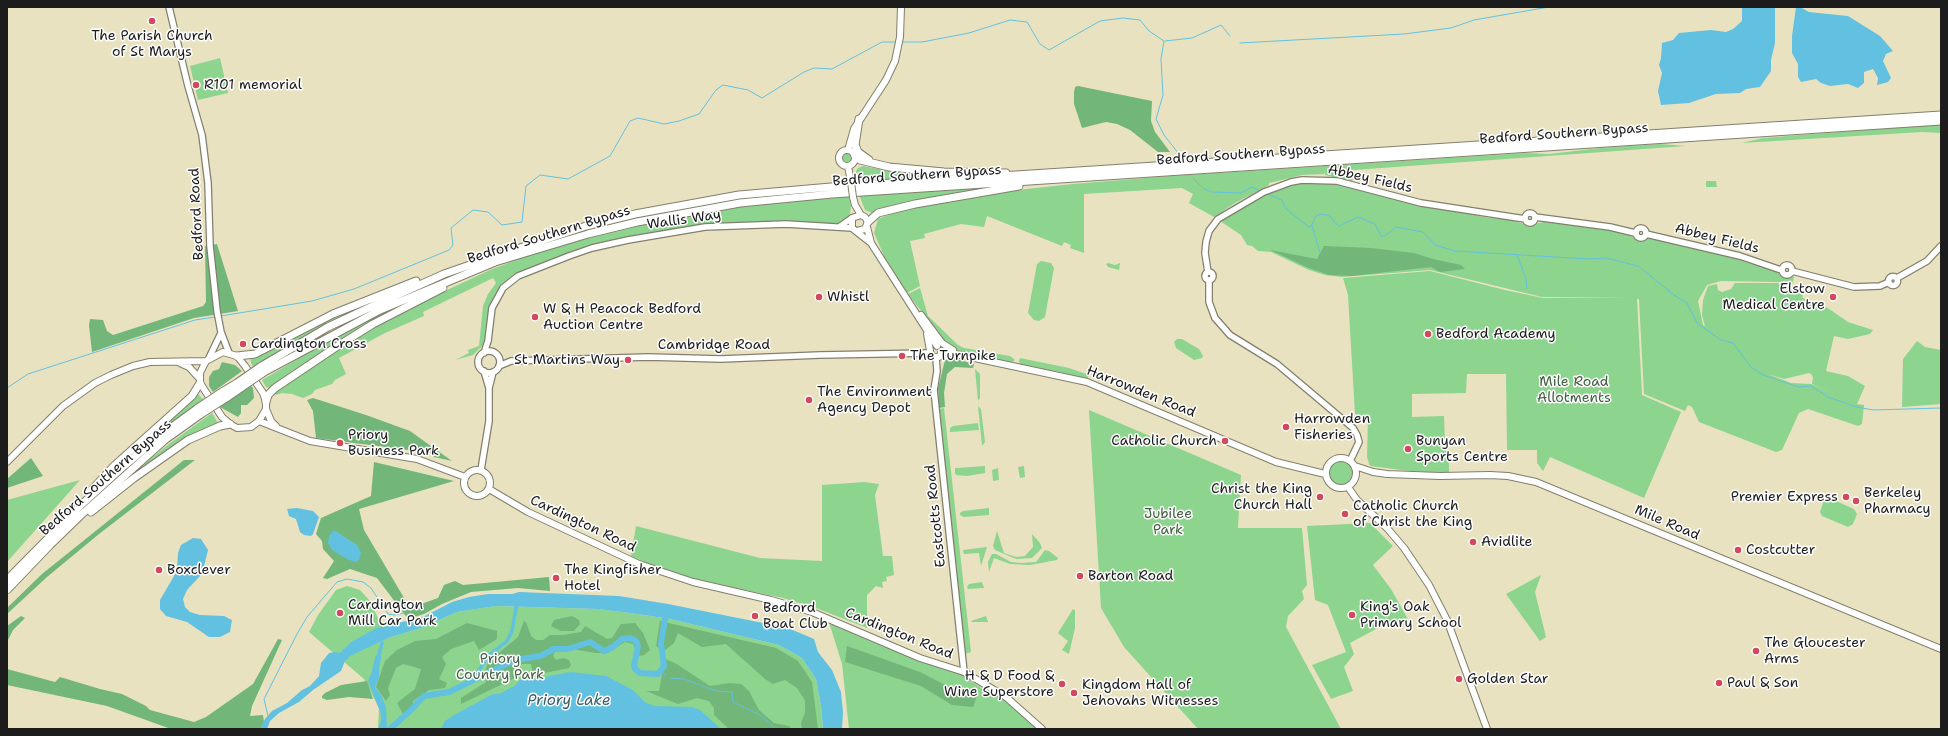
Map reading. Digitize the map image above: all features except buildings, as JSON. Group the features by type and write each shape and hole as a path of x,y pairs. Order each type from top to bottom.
{"highway":[{"name":"Bedford Southern Bypass","path":"262,370 380,310 495,262 588,234 637,222 740,203 832,194 1059,177 1941,115"},
{"path":"859,119 855,145 858,152 864,158 889,167"},
{"name":"Bedford Southern Bypass","path":"7,580 81,505 156,439 328,327 444,274 586,226 635,214 739,196 831,187 1059,177 1941,121"},
{"path":"855,156 858,160 889,167 944,172 1059,177"},
{"path":"867,224 878,213 915,204 1059,177"},
{"path":"237,356 255,354 313,324 364,301 419,280 444,274"},
{"path":"266,405 268,395 275,388 336,347 394,313 451,284 464,274"},
{"path":"81,505 92,489 115,465 192,396 200,380"},
{"name":"Bedford Southern Bypass","path":"7,590 50,545 200,411"},
{"path":"50,545 62,538 134,478 188,440 220,426 230,424"}],"main road":[{"path":"848,150 850,138 859,119 882,88 892,67 899,46 901,7"},
{"path":"848,150 855,156 853,164 848,166 843,165 838,158 840,153 848,150"},
{"path":"848,166 855,206 851,223 855,230 871,243 927,332 939,348 941,354 936,358 930,351 927,332"},
{"path":"855,206 860,215"},
{"path":"852,218 860,215 866,217 871,243"},
{"path":"855,230 863,230 867,224"},
{"path":"909,303 915,306 942,343 959,354"},
{"path":"930,351 932,347 939,348"},
{"name":"Harrowden Road","path":"939,348 959,354 1088,382 1276,462 1325,474"},
{"path":"200,380 202,366 208,360 223,352 237,356 260,388 268,415 276,426"},
{"path":"7,462 64,406 94,383 133,366 163,361 180,362 208,360"},
{"path":"180,362 189,367 200,380 222,417 237,428 246,428 259,421 266,405"},
{"path":"259,421 276,426 303,439 417,459 465,477"},
{"path":"1342,459 1350,461 1358,472 1357,478 1348,487 1334,487 1327,482 1325,474 1327,467 1333,461 1342,459"},
{"name":"Mile Road","path":"1355,466 1373,472 1434,476 1508,476 1536,482 1941,649"},
{"path":"472,470 481,470 489,476 489,489 485,494 479,496 472,495 464,487 465,477 472,470"},
{"name":"Mile Road","path":"1357,478 1373,472"},
{"path":"1348,487 1357,500 1387,528 1404,548 1429,585 1447,620 1487,729"},
{"name":"Cardington Road","path":"489,489 528,512 639,564 693,582 771,600 812,612 920,658 964,672 1006,697 1042,729"}],"street":[{"name":"Bedford Road","path":"169,7 202,135 208,183 210,246 219,320 221,332 229,353"},
{"name":"Abbey Fields","path":"1350,461 1358,442 1358,435 1353,428 1277,364 1226,331 1216,318 1209,302 1209,280 1213,275 1208,272 1205,254 1209,231 1218,219 1254,197 1280,185 1302,180 1325,179 1421,203 1525,219 1526,214 1530,213 1535,217 1610,227 1635,233 1640,239 1644,238 1646,234 1740,256 1781,270 1785,276 1789,275 1792,271 1854,287 1880,286 1889,282 1891,285 1895,285 1898,281 1897,278 1927,261 1941,246"},
{"path":"839,226 852,218"},
{"name":"Wallis Way","path":"484,353 488,341 492,308 498,294 509,281 586,250 628,240 705,227 786,224 839,226 855,230"},
{"path":"208,360 221,332"},
{"name":"Wallis Way","path":"488,341 492,351"},
{"path":"489,388 484,371 479,363 480,356 487,351 492,351 499,357 511,361"},
{"name":"Cambridge Road","path":"499,366 511,361 648,357 721,359 930,351"},
{"path":"481,470 489,421 489,388 493,372 499,366 499,357"},
{"name":"Eastcotts Road","path":"936,358 937,371 934,390 964,672"},
{"path":"484,371 493,372"}],"green space":[{"path":"220,58 228,93 198,100 190,66"},
{"path":"1078,86 1152,101 1151,121 1155,132 1170,152 1158,152 1130,130 1117,124 1106,122 1082,128 1074,104 1075,87"},
{"path":"1941,124 1941,133 1922,132 1742,143 1763,138"},
{"path":"1660,144 1686,146 1326,172 1346,171 1346,175 1353,176 1352,182 1325,175 1325,172 1324,174 1302,175 1269,183 1269,185 1235,203 1214,217 1189,203 1193,194 1182,188 1084,194 1084,253 1070,248 1071,245 1064,242 1062,246 987,216 984,227 961,224 924,234 925,238 910,241 920,286 907,293 885,258 874,233 878,219 901,210 989,193 1170,176 1525,153 1549,154 1601,148"},
{"path":"847,152 851,154 853,158 851,162 847,164 843,162 841,158 843,154"},
{"path":"863,166 913,172 982,174 857,183 856,171 858,168"},
{"name":"Mile Road Allotments","path":"1302,181 1336,183 1402,200 1489,218 1506,219 1528,225 1549,221 1612,229 1638,239 1654,238 1735,257 1748,263 1765,266 1784,276 1794,277 1792,284 1778,282 1721,281 1707,285 1698,301 1703,325 1705,326 1702,315 1703,300 1708,286 1717,284 1718,290 1722,292 1731,289 1735,283 1779,283 1797,288 1804,292 1802,297 1813,305 1819,302 1848,322 1873,330 1870,334 1848,339 1834,336 1826,371 1848,376 1865,386 1857,404 1864,405 1862,424 1858,426 1808,409 1799,413 1782,450 1776,452 1699,422 1692,407 1688,405 1685,411 1644,394 1639,299 1637,299 1642,395 1681,412 1644,498 1550,457 1543,471 1537,463 1537,450 1507,450 1506,374 1467,374 1466,393 1412,394 1412,417 1444,416 1445,442 1449,442 1449,473 1410,471 1370,466 1367,457 1368,417 1355,414 1348,295 1343,278 1430,271 1543,298 1630,297 1542,297 1430,270 1342,277 1325,275 1309,270 1271,252 1258,251 1252,246 1247,245 1241,235 1220,221 1253,200 1284,186","holes":["1809,373 1812,375 1812,384 1832,393 1811,384 1791,383 1768,374 1784,379"]},
{"path":"1706,181 1716,181 1717,187 1706,187"},
{"path":"988,186 988,188 911,201 874,214 865,210 859,195"},
{"path":"849,196 851,207 850,214 847,220 839,224 773,221 705,224 630,236 592,245 517,274 501,286 493,298 489,312 485,343 473,355 455,360 469,353 468,350 479,346 483,306 488,294 496,283 493,278 423,312 424,316 385,333 339,358 346,374 335,380 332,384 315,390 312,394 303,398 292,394 282,393 276,395 274,393 278,388 337,349 402,311 490,270 537,252 637,223 741,205"},
{"path":"217,244 238,311 194,318 92,352 89,325 90,319 103,320 107,331 113,335 203,306 206,302 205,246"},
{"path":"1324,246 1371,248 1414,253 1461,265 1465,269 1440,272 1431,267 1352,276 1329,275 1309,268 1270,250 1317,259"},
{"path":"1041,261 1051,263 1054,268 1045,317 1039,321 1034,320 1028,313 1037,264"},
{"path":"1108,263 1115,265 1120,263 1119,270 1108,267 1106,264"},
{"path":"920,288 928,316 958,345 964,348 1010,356 1015,360 1010,364 986,359 952,348 945,342 908,294"},
{"path":"394,292 254,368 251,363 250,356 314,326"},
{"path":"424,293 326,350 270,388 266,387 262,380 335,337"},
{"path":"1177,339 1182,339 1199,349 1203,356 1202,358 1194,360 1176,348 1174,342"},
{"path":"1917,341 1925,347 1941,350 1941,404 1902,407 1903,359"},
{"path":"953,358 974,364 973,368 955,367 947,374 944,393 945,407 939,408 938,388 945,360"},
{"path":"1020,358 1069,368 1089,375 1087,380 1060,372 1020,365"},
{"path":"222,362 235,365 242,371 213,392 209,386 209,377 213,371 219,369"},
{"path":"975,369 980,374 980,398 978,401"},
{"path":"250,385 253,388 254,398 247,405 241,405 241,413 238,417 220,407 224,402"},
{"path":"196,394 204,400 119,466"},
{"path":"313,398 410,431 452,461 434,457 425,448 416,451 316,438 313,411 307,400"},
{"path":"978,406 981,409 985,442 982,446"},
{"path":"944,408 971,652 965,654 939,409"},
{"name":"Jubilee Park","path":"1089,410 1241,475 1238,528 1302,528 1307,585 1302,591 1304,599 1288,616 1286,627 1341,729 1198,729 1124,647 1101,608"},
{"path":"212,413 218,423 207,427 186,439 106,494 169,444"},
{"path":"978,423 979,430 950,432 950,428 953,426"},
{"path":"31,458 43,476 7,488 7,479"},
{"path":"184,460 195,460 99,534 47,577 7,614 7,608 42,574"},
{"path":"1341,460 1350,464 1354,473 1350,482 1341,486 1332,482 1328,473 1332,464"},
{"path":"374,462 454,481 359,509 364,530 410,608 438,598 444,585 455,581 463,585 549,577 550,591 518,588 471,592 442,604 424,614 408,619 377,578 350,569 327,579 323,578 334,561 323,549 322,541 316,534 321,518 371,496"},
{"path":"985,466 985,473 967,476 956,475 955,473 955,468"},
{"path":"1024,466 1025,477 1020,478 1018,467"},
{"path":"998,468 999,480 993,481 992,470"},
{"path":"80,480 7,562 7,500"},
{"path":"864,482 879,484 875,495 883,556 892,556 894,575 886,577 887,581 882,582 883,588 876,586 867,595 867,628 816,608 783,598 693,579 656,567 631,556 636,526 760,558 822,561 822,485"},
{"path":"1829,498 1854,509 1857,514 1853,524 1848,527 1822,516 1820,512 1824,500"},
{"path":"989,508 989,515 964,517 960,515 963,511"},
{"name":"King's Oak Primary School","path":"1370,523 1393,546 1373,565 1391,589 1409,621 1378,628 1350,643 1354,654 1344,667 1353,691 1331,699 1312,665 1346,652 1328,605 1315,600 1307,526"},
{"path":"997,531 1004,553 1016,557 1025,556 1033,547 1032,534 1040,543 1042,548 1032,558 1016,559 995,550 993,546"},
{"path":"987,547 981,566 979,553 964,554 963,550"},
{"path":"1045,550 1049,551 1058,558 1057,560 1030,565 1010,564 994,558 989,572 988,562 992,554 996,554 1011,562 1036,562"},
{"path":"1541,575 1535,592 1546,637 1540,641 1506,594"},
{"path":"982,582 984,588 968,589 967,587 969,584"},
{"name":"Priory Country Park","path":"347,586 360,590 369,600 388,638 421,628 457,612 495,606 599,609 630,613 670,619 779,645 802,658 816,679 821,706 823,729 378,729 379,708 364,679 309,632 318,615 336,590"},
{"path":"1073,609 1075,610 1075,628 1069,654 1062,650 1068,641 1058,633"},
{"path":"21,616 25,618 13,630 7,642 7,626"},
{"path":"572,616 579,620 580,624 574,631 561,631 551,626 554,620"},
{"path":"986,616 988,622 971,621"},
{"path":"524,621 526,622 531,636 536,640 543,640 550,635 563,635 581,632 585,626 607,639 612,638 621,624 635,623 643,633 650,650 644,655 638,656 633,644 625,642 608,653 595,653 570,647 557,647 553,656 556,660 563,658 569,660 571,665 569,668 530,676 528,675 532,669 531,664 522,664 513,670 515,678 461,704 461,698 486,682 485,673 487,665 495,656 518,637"},
{"path":"660,621 776,648 798,661 812,682 818,729 802,729 801,723 805,713 805,700 797,688 785,680 773,684 765,679 726,644 702,647 678,633 674,643 664,651 656,646"},
{"path":"829,622 960,674 983,689 987,688 1005,699 1039,729 849,729 842,664"},
{"path":"467,623 497,631 497,639 479,650 474,641 451,649 442,657 446,664 439,679 447,683 445,688 429,690 413,701 413,708 403,714 397,703 415,689 421,669 403,664 396,668 388,688 390,695 386,701 376,687 385,661 397,650 415,641 436,639"},
{"path":"278,639 282,640 252,706 250,716 263,715 265,729 171,729 107,706 7,685 7,669 55,682 60,677 122,694 146,706 150,710 194,722 206,717 253,684"},
{"path":"847,646 920,672 961,693 977,696 973,707 952,705 921,686 845,662"},
{"path":"665,659 675,663 710,686 730,683 741,684 749,691 759,710 774,723 789,726 791,729 729,729 714,715 714,708 709,701 697,698 678,704 646,691 659,691"},
{"path":"367,681 373,699 349,697 327,700 322,698 325,693 341,685"}],"water":[{"path":"1742,7 1775,7 1775,43 1771,60 1771,71 1760,87 1746,89 1740,93 1716,94 1689,103 1661,105 1658,91 1662,73 1659,65 1662,43 1673,40 1679,33 1711,30 1726,32 1733,29 1742,21"},
{"path":"1796,7 1800,7 1809,12 1848,16 1880,36 1893,51 1886,54 1883,61 1891,78 1888,82 1877,85 1878,78 1873,69 1864,72 1864,83 1858,88 1848,84 1830,86 1821,83 1816,79 1801,82 1798,77 1798,64 1792,53 1792,36"},
{"path":"297,508 313,511 319,517 311,536 304,535 300,532 296,519 289,516 287,509"},
{"path":"334,530 357,545 361,553 359,560 356,562 349,560 332,550 328,543 329,536"},
{"path":"193,538 201,539 208,550 200,576 187,590 183,599 185,607 190,612 200,615 224,616 232,620 230,632 220,637 209,637 187,622 166,616 160,609 160,600 177,571 178,553 181,545"},
{"path":"519,592 619,596 668,604 788,628 814,639 818,652 832,670 841,692 843,712 842,729 823,729 821,706 816,679 802,658 779,645 670,619 630,613 598,609 496,606 457,612 421,628 388,638 350,656 345,661 341,671 313,690 299,702 279,713 270,721 267,729 260,729 265,719 272,711 287,703 302,690 310,686 319,676 321,663 329,653 340,653 351,642 377,628 423,617 452,602 488,594 512,594"},
{"path":"375,665 377,665 379,670 379,678 375,687 381,695 386,707 387,729 378,729 381,721 381,714 368,681"},
{"name":"Priory Lake","path":"571,672 606,676 633,690 646,703 655,706 692,707 700,710 721,729 441,729 445,721 454,715 493,694 499,694 516,685 520,680 540,680 549,676"}],"waterway":[{"path":"1240,43 1404,34 1451,28 1474,20 1549,7"},
{"path":"903,42 922,42 969,33 1010,20 1027,22 1040,44 1049,50 1100,21 1123,18 1140,20 1149,31 1164,41 1161,59 1163,95 1156,119 1164,135 1179,154"},
{"path":"1165,41 1192,38 1221,25 1230,36"},
{"path":"221,316 312,301 354,289 449,250 453,245 451,228 473,210 488,212 502,225 522,222 526,186 540,175 568,179 610,156 630,121 638,118 664,124 679,121 699,114 716,90 723,85 748,90 762,98 804,72 814,68 832,69 882,42 895,42"},
{"path":"1193,178 1204,189 1212,192 1241,193 1252,187 1260,191"},
{"path":"1267,194 1282,200 1286,209 1309,227 1312,225 1315,217 1320,214 1331,217 1339,226 1358,217 1375,224 1381,236 1385,236 1396,227 1423,232 1435,245 1455,251 1588,259 1606,258 1638,266 1674,295 1687,303 1697,323 1721,340 1733,343 1751,367 1763,375 1799,387 1811,386 1828,397 1857,407 1873,410 1941,408"},
{"path":"1312,226 1320,253"},
{"path":"1517,255 1526,279 1527,289"},
{"path":"7,388 28,374 195,320 215,317"},
{"path":"268,716 264,699 297,634 307,617 337,582 347,579 363,582 371,588 388,614 395,615 404,613 411,620"},
{"path":"473,681 487,657 507,641 512,631 517,602"},
{"path":"390,729 424,696 449,692 515,660 540,656 554,649 568,649 590,642 604,651 613,647 622,639 630,638 636,641 638,646 634,666 635,669 640,673 658,674 664,666 661,643 666,613"},
{"path":"378,658 382,643"},
{"path":"375,671 378,658"},
{"path":"661,670 666,676"},
{"path":"670,678 684,679 716,691 732,692 733,702 760,715 776,729"},
{"path":"961,697 967,698"}],"place":[{"name":"The Parish Church of St Marys","path":"152,21"},
{"name":"R101 memorial","path":"196,85"},
{"name":"Whistl","path":"819,297"},
{"name":"Elstow Medical Centre","path":"1833,297"},
{"name":"W & H Peacock Bedford Auction Centre","path":"535,317"},
{"name":"Bedford Academy","path":"1428,334"},
{"name":"Cardington Cross","path":"243,344"},
{"name":"The Turnpike","path":"902,356"},
{"name":"St Martins Way","path":"628,360"},
{"name":"The Environment Agency Depot","path":"809,400"},
{"name":"Harrowden Fisheries","path":"1286,427"},
{"name":"Catholic Church","path":"1225,441"},
{"name":"Priory Business Park","path":"340,443"},
{"name":"Bunyan Sports Centre","path":"1408,449"},
{"name":"Christ the King Church Hall","path":"1320,497"},
{"name":"Premier Express","path":"1846,497"},
{"name":"Berkeley Pharmacy","path":"1856,501"},
{"name":"Catholic Church of Christ the King","path":"1345,514"},
{"name":"Avidlite","path":"1473,542"},
{"name":"Costcutter","path":"1738,550"},
{"name":"Boxclever","path":"159,570"},
{"name":"Barton Road","path":"1080,576"},
{"name":"The Kingfisher Hotel","path":"556,578"},
{"name":"Cardington Mill Car Park","path":"340,613"},
{"name":"King's Oak Primary School","path":"1352,615"},
{"name":"Bedford Boat Club","path":"755,616"},
{"name":"The Gloucester Arms","path":"1756,651"},
{"name":"Golden Star","path":"1459,679"},
{"name":"Paul & Son","path":"1719,683"},
{"name":"H & D Food & Wine Superstore","path":"1062,684"},
{"name":"Kingdom Hall of Jehovahs Witnesses","path":"1074,693"}]}
